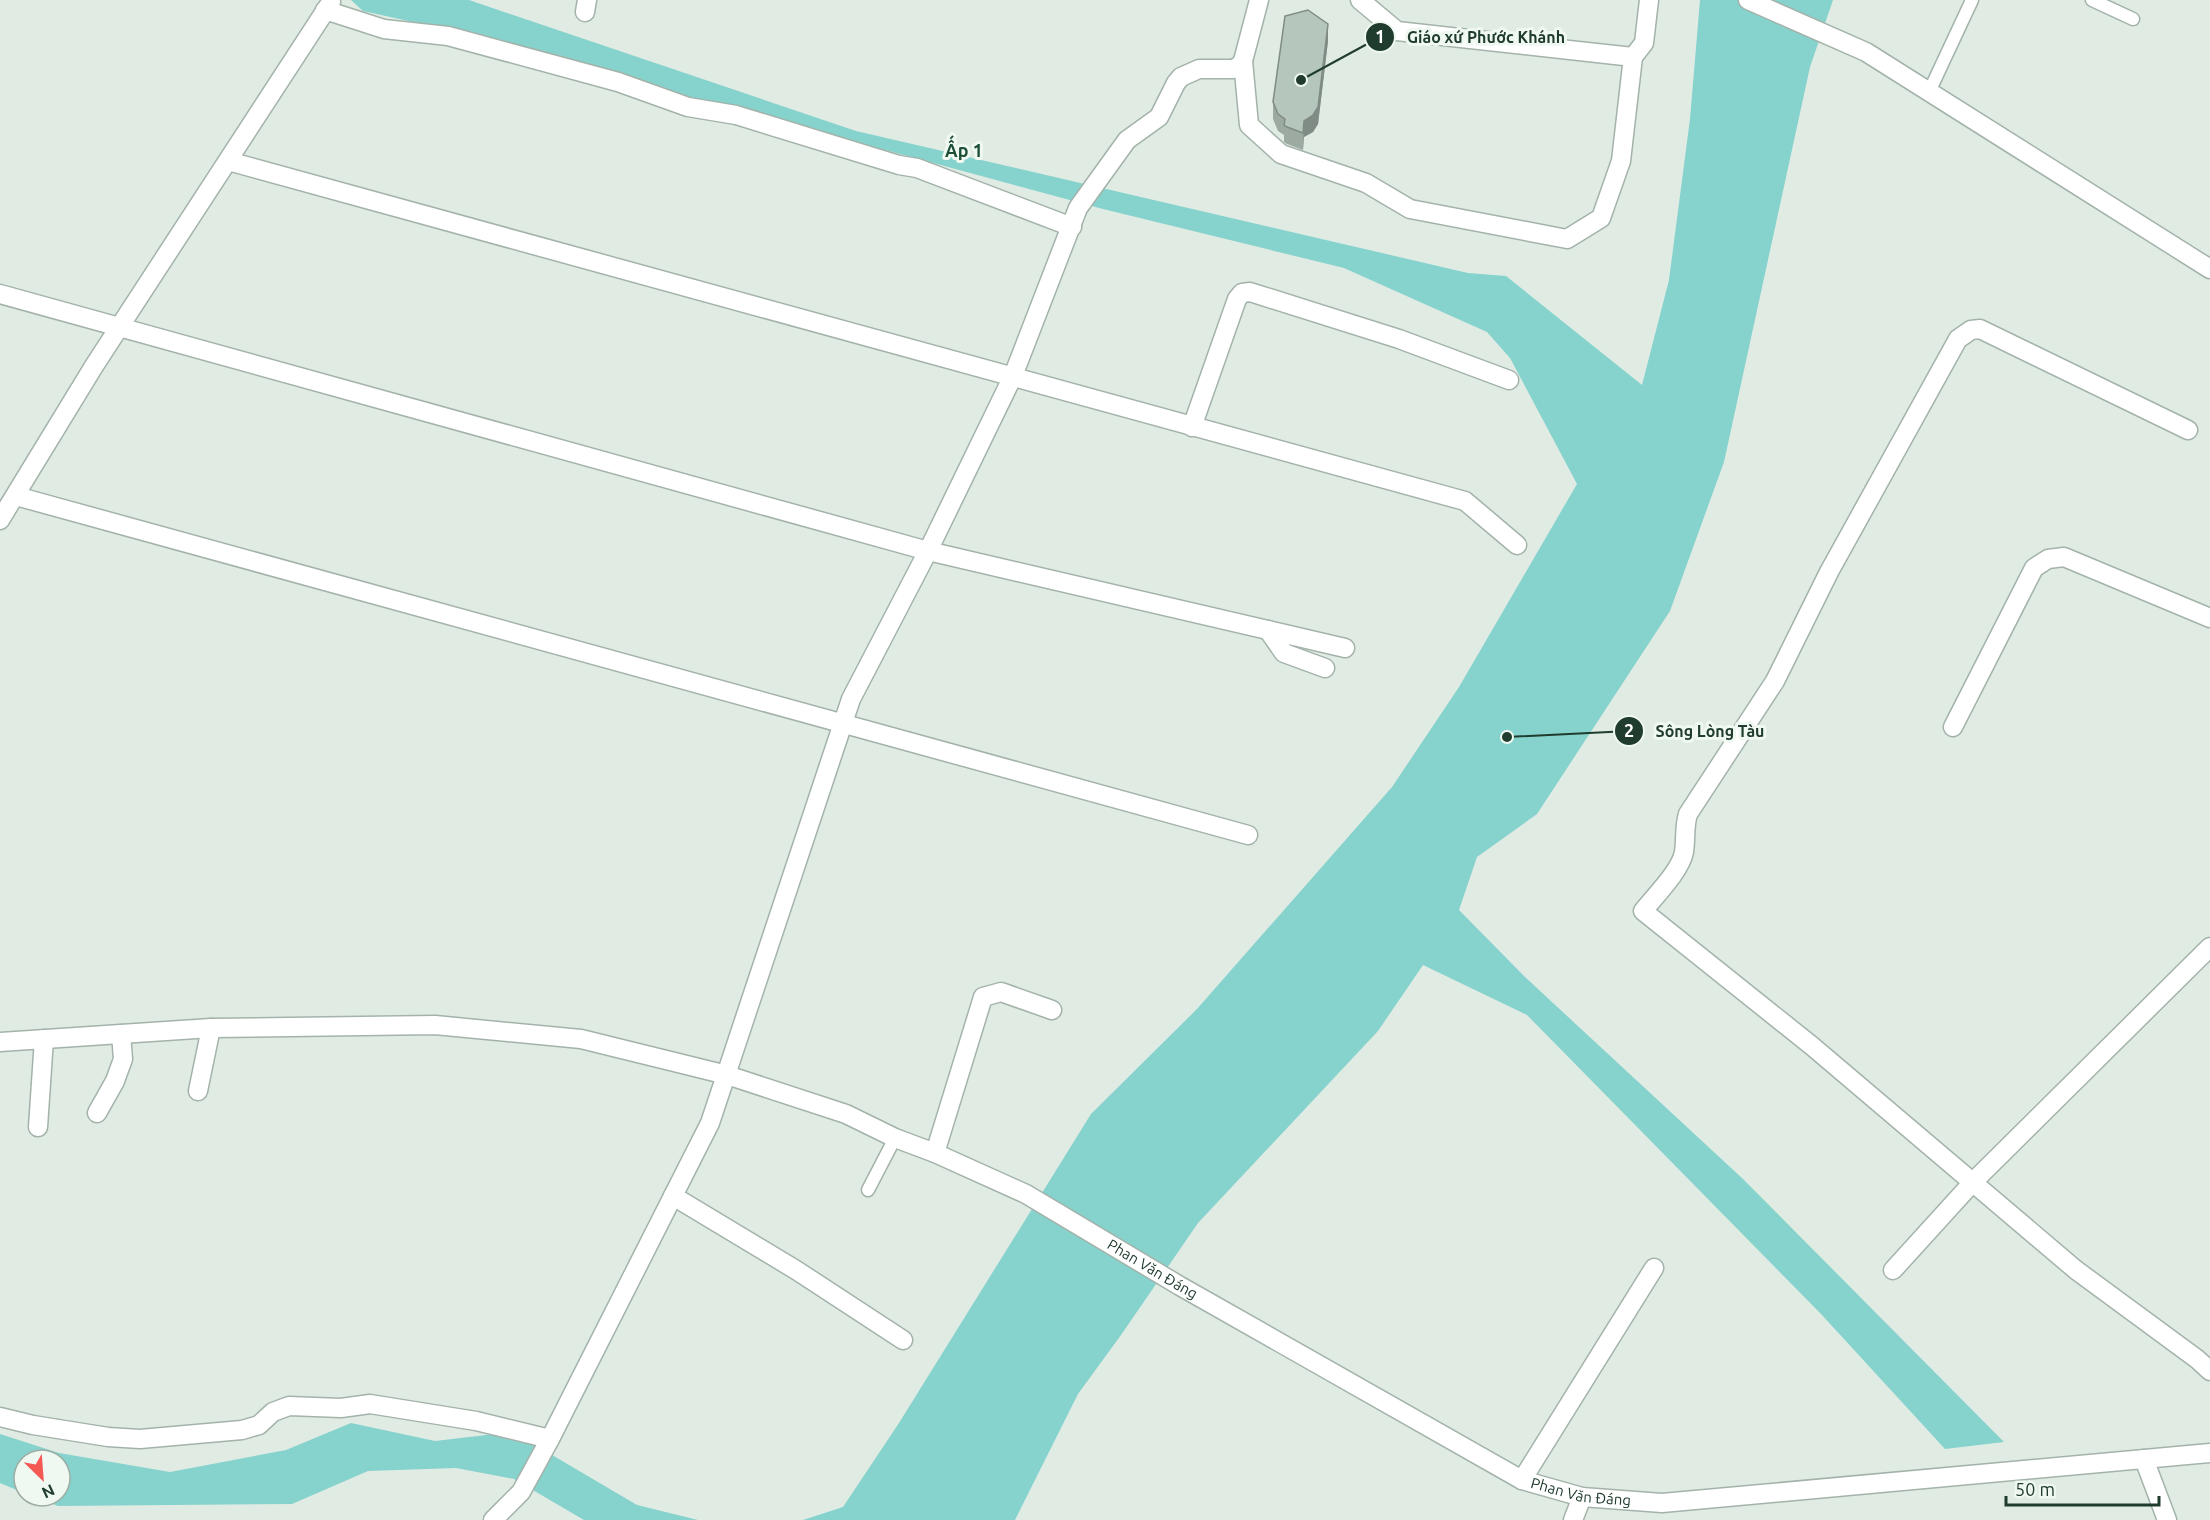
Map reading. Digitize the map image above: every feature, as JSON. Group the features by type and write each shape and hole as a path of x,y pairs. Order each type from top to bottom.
{"street":[{"path":"1259,0 1243,61 1249,125 1281,154 1366,183 1410,209 1567,239 1601,218 1621,161 1633,57 1644,43 1649,0"},
{"path":"1360,0 1397,31 1633,57"},
{"path":"1748,0 1866,52 2210,269"},
{"path":"0,520 119,327 328,5 384,29 448,36 618,82 688,107 736,115 908,166 1072,227"},
{"path":"493,1520 521,1492 548,1443 710,1124 842,724 864,670 928,551 1013,376 1078,208 1133,134 1159,117 1181,77 1199,69 1233,69 1243,61"},
{"path":"228,161 1465,501 1517,545"},
{"path":"1192,427 1237,299 1242,293 1250,292 1399,339 1509,380"},
{"path":"0,294 928,551 1345,648"},
{"path":"2188,430 1980,329 1971,330 1958,339 1829,572 1775,681 1688,814 1684,854 1678,867 1643,911 1812,1046 2076,1270 2210,1371"},
{"path":"16,496 1248,835"},
{"path":"1953,727 2034,568 2048,559 2064,557 2210,618"},
{"path":"1268,630 1284,653 1325,668"},
{"path":"1893,1270 1973,1182 2210,947"},
{"path":"935,1153 983,997 1001,992 1052,1010"},
{"name":"Phan Văn Đáng","path":"0,1042 121,1034 210,1036 435,1025 581,1039 724,1083 846,1114 895,1138 935,1153 1026,1194 1180,1286 1522,1480 1582,1497 1663,1511 2147,1467 2210,1453"},
{"path":"97,1113 115,1081 123,1059 121,1034"},
{"path":"199,1083 210,1036"},
{"path":"38,1127 44,1039"},
{"path":"673,1196 796,1270 903,1340"},
{"path":"1522,1480 1654,1268"},
{"path":"0,1417 33,1425 108,1437 140,1439 242,1430 259,1425 273,1412 289,1406 341,1408 370,1404 476,1421 548,1443"},
{"path":"2147,1467 2168,1520"},
{"path":"1573,1520 1582,1497"}],"lane":[{"path":"1929,92 1972,0"},
{"path":"2092,0 2133,20"},
{"path":"868,1190 895,1138"}],"water":[{"path":"351,0 469,0 856,131 1468,273 1506,276 1642,385 1669,280 1690,119 1700,0 1833,0 1810,67 1724,462 1670,611 1537,814 1477,857 1459,910 1525,977 1743,1179 2004,1442 1945,1449 1821,1314 1527,1015 1423,965 1378,1031 1198,1223 1078,1394 1015,1520 803,1520 843,1507 899,1423 1091,1114 1197,1009 1392,787 1459,687 1577,484 1510,358 1487,332 1344,268 1103,209 413,22 363,11"},
{"path":"351,1423 435,1441 513,1432 637,1505 698,1520 584,1520 514,1479 456,1468 368,1471 292,1504 72,1506 72,1455 170,1472 286,1450"},
{"path":"0,1434 43,1448 12,1448 12,1488 0,1483"}],"building":[{"path":"1308,10 1328,24 1318,107 1313,115 1304,121 1303,133 1284,125 1285,119 1278,114 1273,102 1285,16"}],"place":[{"name":"Giáo xứ Phước Khánh","path":"1301,80"},
{"name":"Sông Lòng Tàu","path":"1507,737"}],"district":[{"name":"Ấp 1","path":"964,151"}]}
